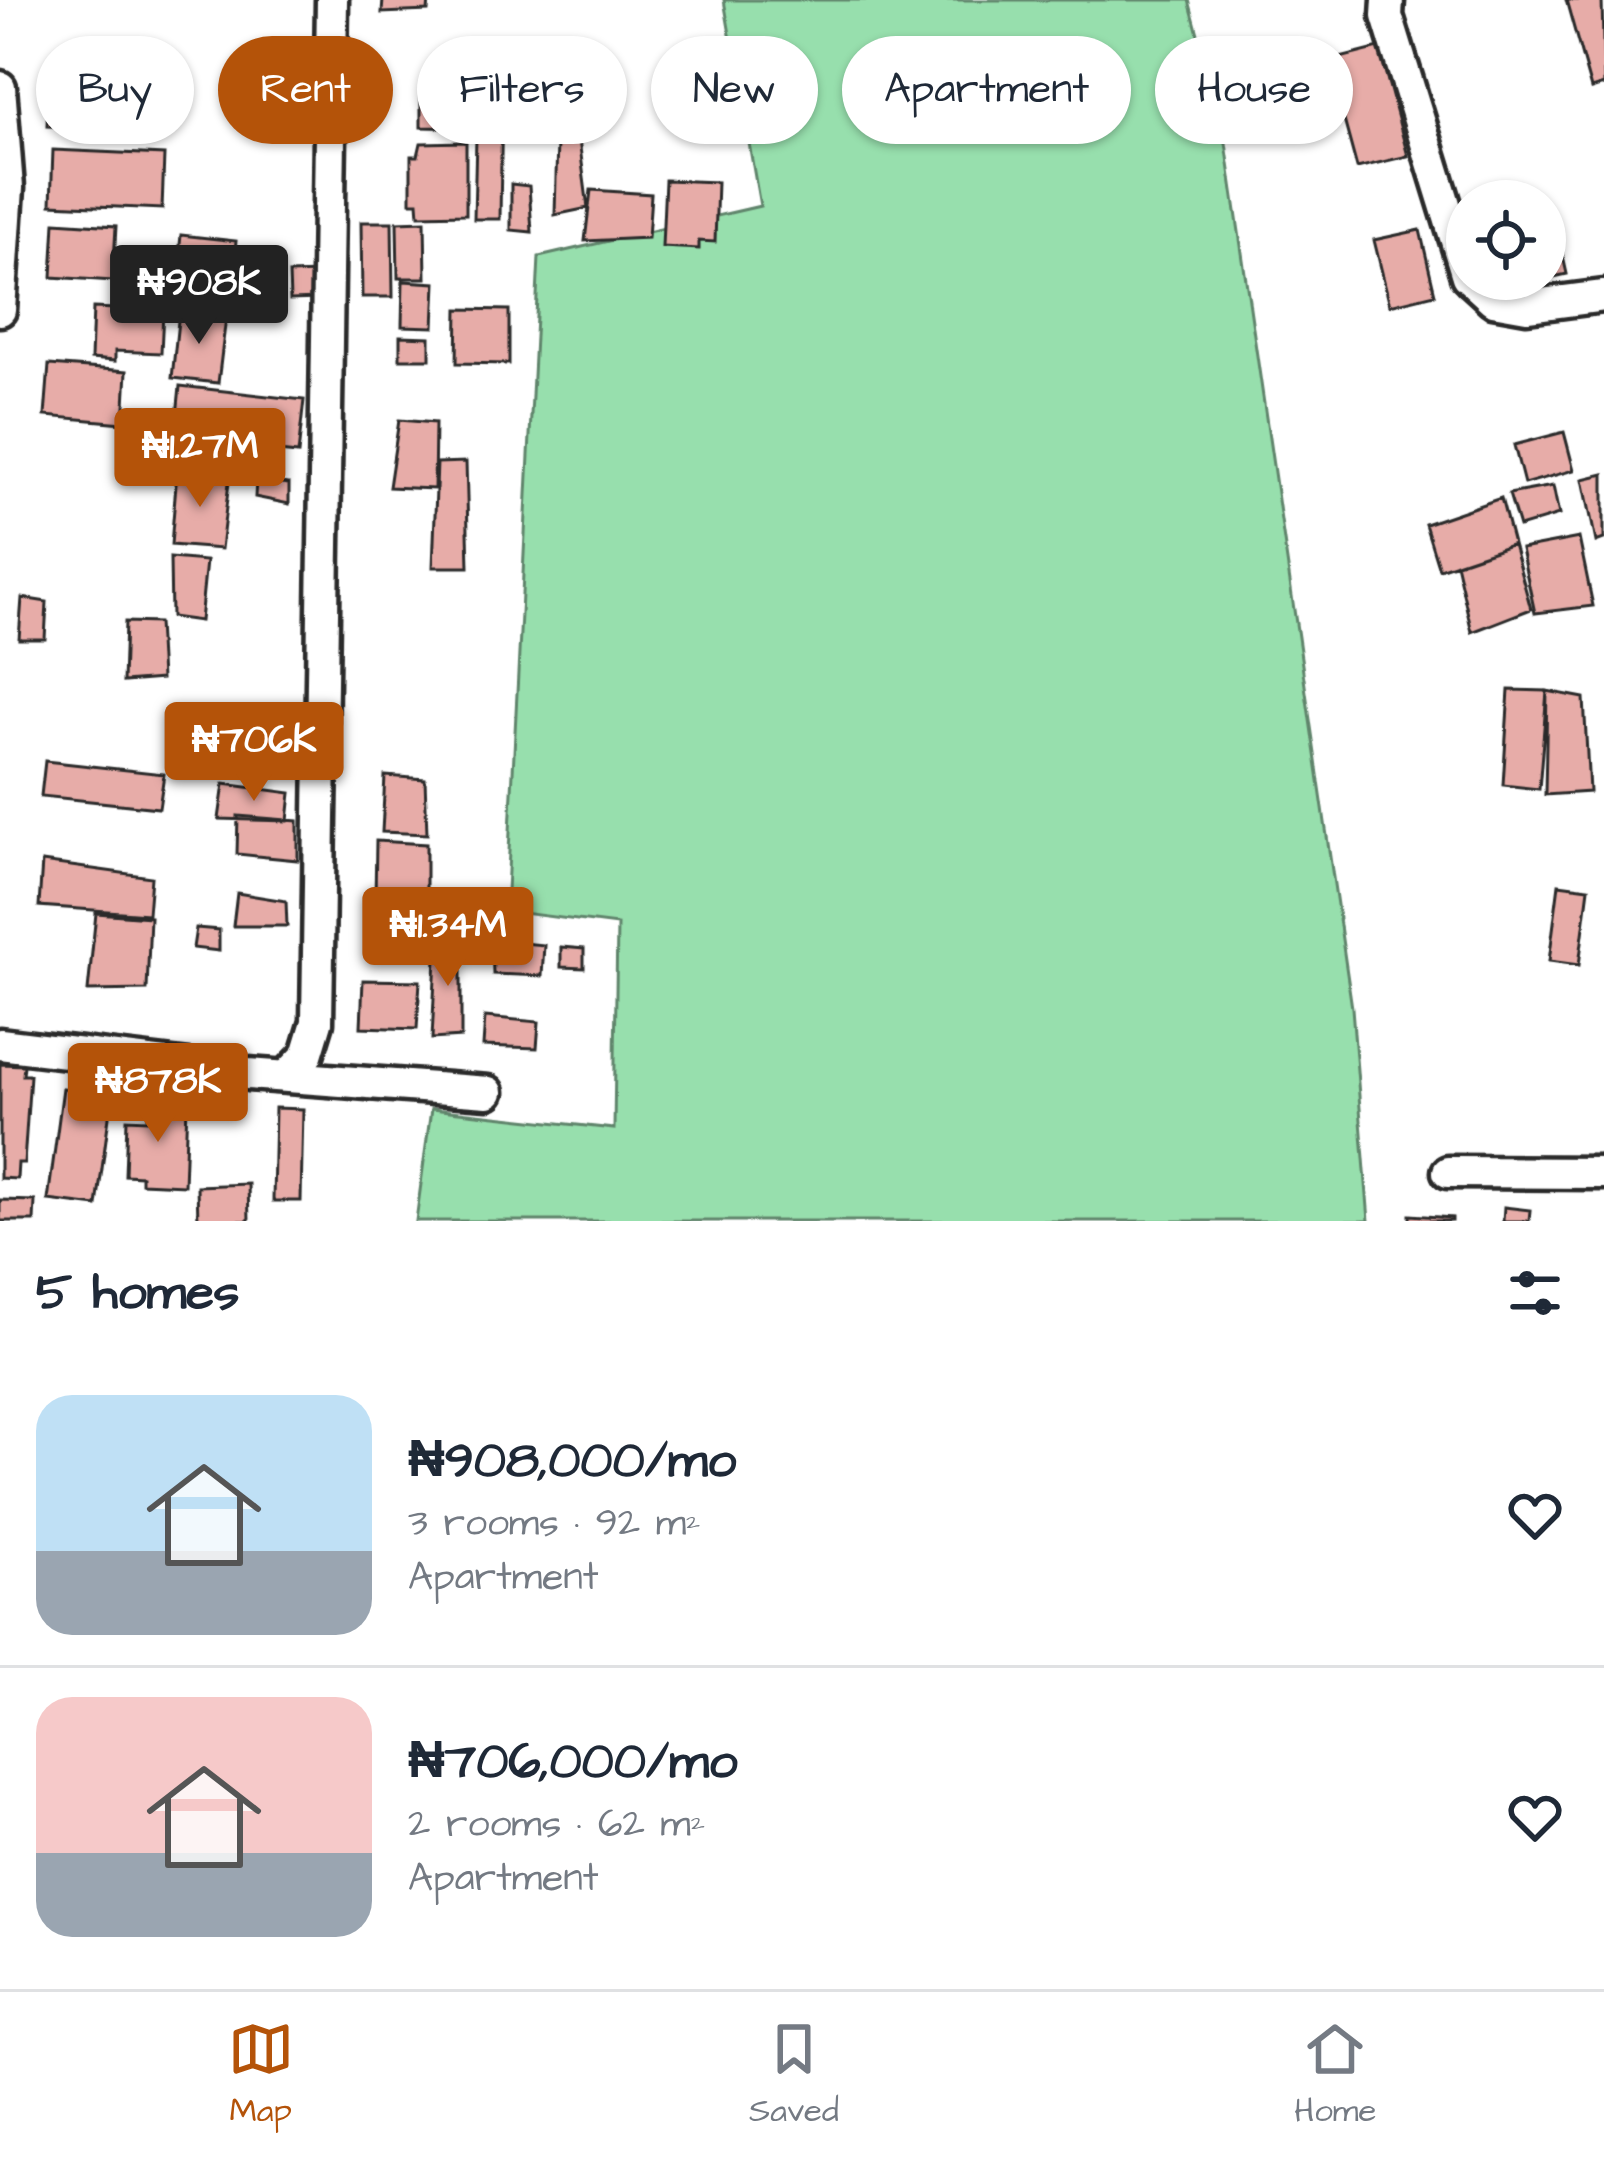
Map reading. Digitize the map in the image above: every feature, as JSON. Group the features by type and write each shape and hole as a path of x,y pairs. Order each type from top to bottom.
{"street":[{"path":"287,1076 308,1055 317,1022 332,0"},
{"path":"1388,0 1387,16 1446,205"},
{"path":"0,87 8,188 0,310"},
{"path":"1493,300 1527,306 1604,296"},
{"path":"0,1044 287,1076 488,1092"},
{"path":"1448,1172 1604,1173"}],"green space":[{"path":"724,0 1189,0 1199,36 1155,36 1155,144 1226,144 1352,1008 1369,1221 416,1221 431,1109 614,1129 617,925 506,911 539,257 760,206 749,144 818,144 818,36 730,36"}],"building":[{"path":"383,0 429,0 428,11 382,13"},
{"path":"1566,0 1602,0 1604,85 1591,89"},
{"path":"1379,48 1408,156 1357,168 1350,144 1353,55"},
{"path":"421,144 466,144 466,214 419,215 418,202 411,202 411,156 418,156"},
{"path":"476,144 501,144 500,219 474,219"},
{"path":"557,144 580,144 588,208 555,215"},
{"path":"53,150 164,155 162,209 51,204"},
{"path":"665,180 717,182 715,242 699,241 699,249 662,247"},
{"path":"511,184 529,186 532,232 511,230"},
{"path":"591,190 651,194 648,238 585,241"},
{"path":"425,221 426,278 398,278 397,222"},
{"path":"55,222 116,226 113,281 52,277"},
{"path":"361,222 392,222 393,297 362,297"},
{"path":"1420,230 1435,294 1390,305 1374,240"},
{"path":"181,235 236,241 230,301 175,295"},
{"path":"319,273 319,299 290,300 289,274"},
{"path":"403,281 436,283 434,327 402,326"},
{"path":"233,282 281,285 279,316 231,312"},
{"path":"93,308 163,311 161,353 115,351 115,361 91,359"},
{"path":"458,309 509,310 509,364 457,363"},
{"path":"179,311 226,317 218,383 172,378"},
{"path":"400,336 430,337 430,359 400,359"},
{"path":"49,365 127,371 124,423 45,416"},
{"path":"180,386 304,400 298,454 181,442 183,427 176,426"},
{"path":"399,420 435,423 434,489 389,487"},
{"path":"1564,432 1574,470 1524,484 1514,445"},
{"path":"466,462 469,567 433,567 437,463"},
{"path":"177,472 230,474 221,549 171,545"},
{"path":"1604,474 1604,539 1596,542 1583,479"},
{"path":"256,480 289,484 289,504 255,497"},
{"path":"1553,486 1559,515 1519,527 1509,494"},
{"path":"1501,498 1513,544 1439,569 1425,524"},
{"path":"1579,538 1593,606 1535,613 1521,549"},
{"path":"1513,544 1531,609 1472,632 1456,563"},
{"path":"170,558 206,561 200,621 171,617"},
{"path":"22,598 47,602 45,639 19,639"},
{"path":"125,622 158,623 161,679 123,682"},
{"path":"1509,690 1547,691 1539,789 1503,785"},
{"path":"1547,691 1584,698 1589,792 1545,795"},
{"path":"179,709 223,709 217,765 175,765"},
{"path":"45,761 164,774 159,808 41,796"},
{"path":"385,776 425,779 427,834 382,832"},
{"path":"224,784 291,793 288,821 219,819"},
{"path":"238,816 298,821 298,860 237,854"},
{"path":"376,841 426,844 426,899 375,899"},
{"path":"42,862 151,877 148,914 39,906"},
{"path":"1559,884 1589,888 1579,965 1549,961"},
{"path":"237,893 286,901 287,926 233,926"},
{"path":"96,913 150,917 147,990 88,991"},
{"path":"196,928 219,930 219,951 193,948"},
{"path":"461,937 461,1037 432,1039 437,938"},
{"path":"492,940 544,945 542,976 493,974"},
{"path":"561,947 584,949 584,968 561,967"},
{"path":"363,980 420,981 417,1029 361,1027"},
{"path":"485,1017 539,1022 537,1048 483,1046"},
{"path":"0,1064 24,1065 23,1075 30,1075 24,1163 18,1163 17,1179 0,1178"},
{"path":"63,1088 112,1094 97,1206 48,1200"},
{"path":"148,1102 187,1104 184,1185 141,1183 141,1176 125,1175 127,1119 148,1120"},
{"path":"275,1108 303,1109 301,1201 273,1201"},
{"path":"248,1184 249,1221 198,1221 197,1186"},
{"path":"0,1200 35,1201 34,1221 0,1221"},
{"path":"1504,1207 1530,1210 1529,1221 1503,1221"},
{"path":"1410,1215 1452,1218 1452,1221 1410,1221"}]}
